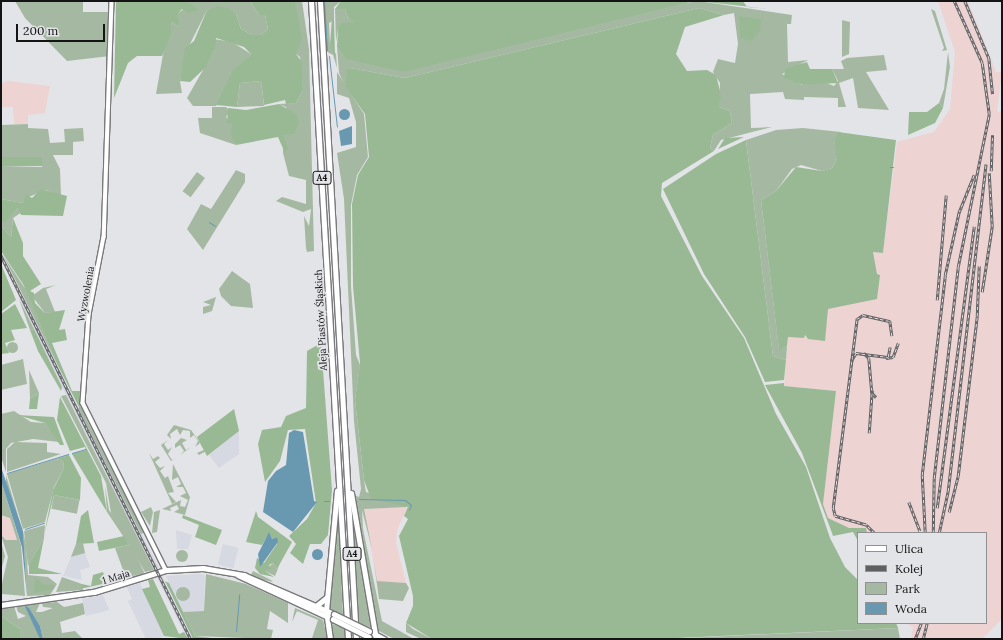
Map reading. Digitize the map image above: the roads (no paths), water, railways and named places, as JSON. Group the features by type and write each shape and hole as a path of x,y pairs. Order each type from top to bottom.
{"highway":[{"name":"Aleja Piastów Śląskich","path":"311,1 348,639"},
{"name":"Aleja Piastów Śląskich","path":"320,1 356,639"},
{"path":"347,470 373,636"},
{"path":"330,639 326,613 338,472"},
{"path":"316,606 327,596"}],"main road":[{"name":"1 Maja","path":"1,605 94,592 166,570 204,568 234,574 316,606 333,617 373,636 384,639"},
{"name":"1 Maja","path":"234,574 326,613"}],"street":[{"name":"Wyzwolenia","path":"112,1 104,237 89,315 83,403 166,570"}],"water":[{"path":"342,109 346,109 348,110 348,118 342,119 339,116 339,112"},
{"path":"352,126 352,144 341,146 339,131"},
{"path":"294,430 303,432 314,501 317,502 293,532 263,512 268,481 276,471 286,465 289,433"},
{"path":"1,467 23,531 27,596 22,547 1,481"},
{"path":"269,532 272,539 277,537 278,542 260,567 258,554"},
{"path":"315,549 319,549 321,550 321,558 315,559 312,556 312,552"},
{"path":"24,604 29,608 40,626 43,639 40,639"}],"waterway":[{"path":"324,1 327,50"},
{"path":"329,56 337,127"},
{"path":"209,222 215,226"},
{"path":"72,453 85,449"},
{"path":"7,473 68,454"},
{"path":"359,499 405,500 411,505 409,510"},
{"path":"324,501 329,501"},
{"path":"25,529 44,523"},
{"path":"236,631 239,594"}],"railway":[{"path":"933,532 934,478 958,267 989,114 982,63 954,1"},
{"path":"965,1 989,58 993,94"},
{"path":"991,171 992,135"},
{"path":"939,532 948,491 986,164"},
{"path":"982,292 992,227 989,173"},
{"path":"925,532 922,475 945,275 959,212 974,175"},
{"path":"937,300 946,195"},
{"path":"937,508 974,226"},
{"path":"1,255 191,639"},
{"path":"949,512 958,476 977,316 979,266"},
{"path":"873,532 866,525 835,516 833,508 857,319 863,315 890,321 892,336"},
{"path":"886,358 893,357 898,343"},
{"path":"851,361 856,353 888,357 890,347"},
{"path":"864,353 869,358 872,393 876,397"},
{"path":"869,433 872,390"},
{"path":"909,502 920,531"},
{"path":"915,639 921,624"},
{"path":"923,639 927,624"}]}
